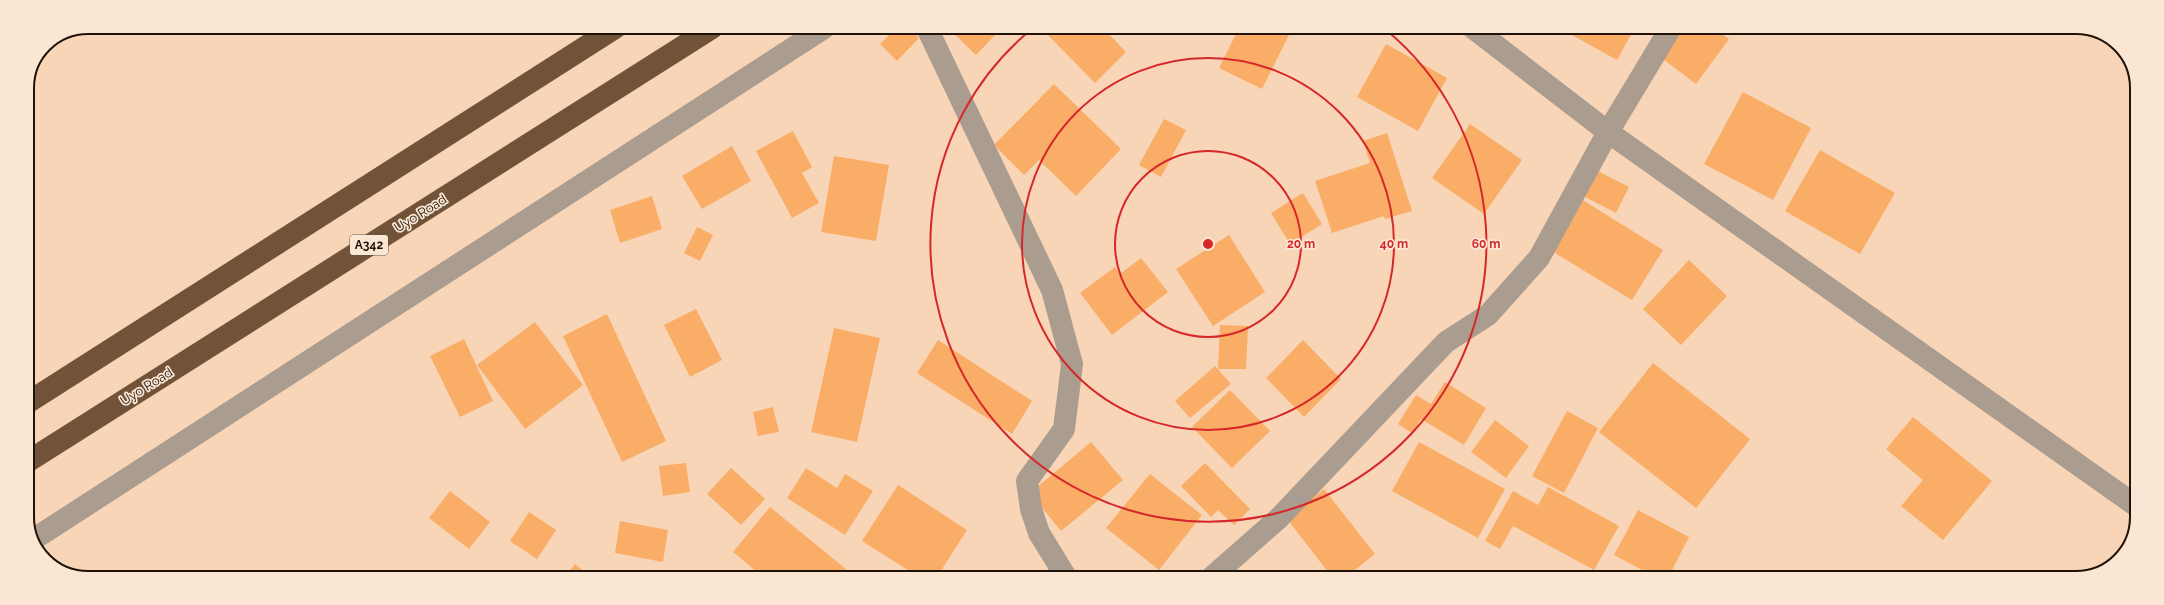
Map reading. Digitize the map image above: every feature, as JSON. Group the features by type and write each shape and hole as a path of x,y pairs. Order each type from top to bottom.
{"highway":[{"path":"34,398 606,34"},
{"name":"Uyo Road","path":"34,458 703,34"}],"street":[{"path":"37,536 815,34"},
{"path":"930,34 1052,290 1072,364 1064,429 1027,481 1031,509 1039,533 1062,571"},
{"path":"1481,34 1608,132 2130,501"},
{"path":"1219,571 1279,518 1446,342 1488,315 1539,258 1608,132 1667,34"}],"building":[{"path":"890,34 915,34 919,38 897,61 880,44"},
{"path":"954,34 996,34 976,55"},
{"path":"1047,34 1109,34 1126,52 1095,83"},
{"path":"1236,34 1289,35 1262,89 1219,68"},
{"path":"1572,34 1631,34 1617,60"},
{"path":"1675,34 1722,34 1729,39 1696,84 1659,56"},
{"path":"1386,44 1447,78 1418,131 1357,97"},
{"path":"1054,84 1121,149 1076,196 1039,160 1024,175 994,145"},
{"path":"1743,92 1811,128 1773,200 1704,164"},
{"path":"1164,119 1186,130 1161,177 1139,165"},
{"path":"1470,124 1522,160 1484,214 1432,178"},
{"path":"793,131 812,167 802,173 819,203 792,218 756,151"},
{"path":"1387,133 1412,211 1385,219 1384,216 1332,233 1315,181 1370,163 1363,141"},
{"path":"732,146 751,181 702,209 682,176"},
{"path":"1820,150 1895,193 1860,254 1785,211"},
{"path":"834,156 889,165 876,241 821,232"},
{"path":"1596,170 1629,187 1616,213 1583,196"},
{"path":"1303,193 1322,224 1290,244 1271,213"},
{"path":"652,196 662,229 620,243 610,210"},
{"path":"1581,199 1663,250 1632,300 1550,250"},
{"path":"697,227 713,235 700,261 684,253"},
{"path":"1229,235 1265,292 1213,326 1176,269"},
{"path":"1141,258 1168,292 1112,335 1080,293 1115,267 1120,274"},
{"path":"1689,260 1727,296 1681,345 1643,309"},
{"path":"696,309 722,360 690,377 664,325"},
{"path":"607,314 666,441 622,462 563,336"},
{"path":"535,322 583,385 525,429 477,365"},
{"path":"1220,325 1248,326 1246,369 1218,369"},
{"path":"834,328 880,338 857,442 811,432"},
{"path":"464,339 493,401 460,417 430,356"},
{"path":"938,340 1032,401 1012,434 917,373"},
{"path":"1303,340 1341,379 1304,417 1266,378"},
{"path":"1653,363 1750,439 1696,508 1599,432"},
{"path":"1215,366 1231,384 1190,418 1175,401"},
{"path":"1445,382 1486,408 1464,445 1421,419 1412,433 1398,424 1416,395 1431,404"},
{"path":"1230,390 1270,431 1232,468 1192,427"},
{"path":"773,407 779,432 758,436 753,412"},
{"path":"1567,411 1598,428 1564,493 1532,476"},
{"path":"1913,417 1992,481 1943,540 1901,506 1923,480 1886,449"},
{"path":"1495,420 1529,446 1506,478 1471,452"},
{"path":"1091,442 1123,480 1061,531 1030,493"},
{"path":"1419,442 1505,489 1478,538 1392,491"},
{"path":"686,463 690,492 663,496 659,466"},
{"path":"1205,463 1250,509 1234,525 1218,510 1211,517 1181,486"},
{"path":"731,468 765,499 741,525 707,494"},
{"path":"806,468 837,488 845,474 873,491 845,535 787,498"},
{"path":"1150,474 1202,515 1159,570 1106,528"},
{"path":"898,485 967,530 941,571 910,571 862,541"},
{"path":"1548,487 1619,526 1594,570 1513,526 1500,549 1485,541 1513,491 1538,505"},
{"path":"1324,489 1375,554 1354,571 1327,571 1287,519"},
{"path":"450,491 490,522 469,549 429,518"},
{"path":"770,507 846,569 844,571 756,571 733,552"},
{"path":"1638,510 1689,537 1672,571 1644,571 1614,555"},
{"path":"529,512 556,530 537,559 510,541"},
{"path":"620,521 668,530 663,562 615,553"},
{"path":"575,564 583,571 570,571"}]}
